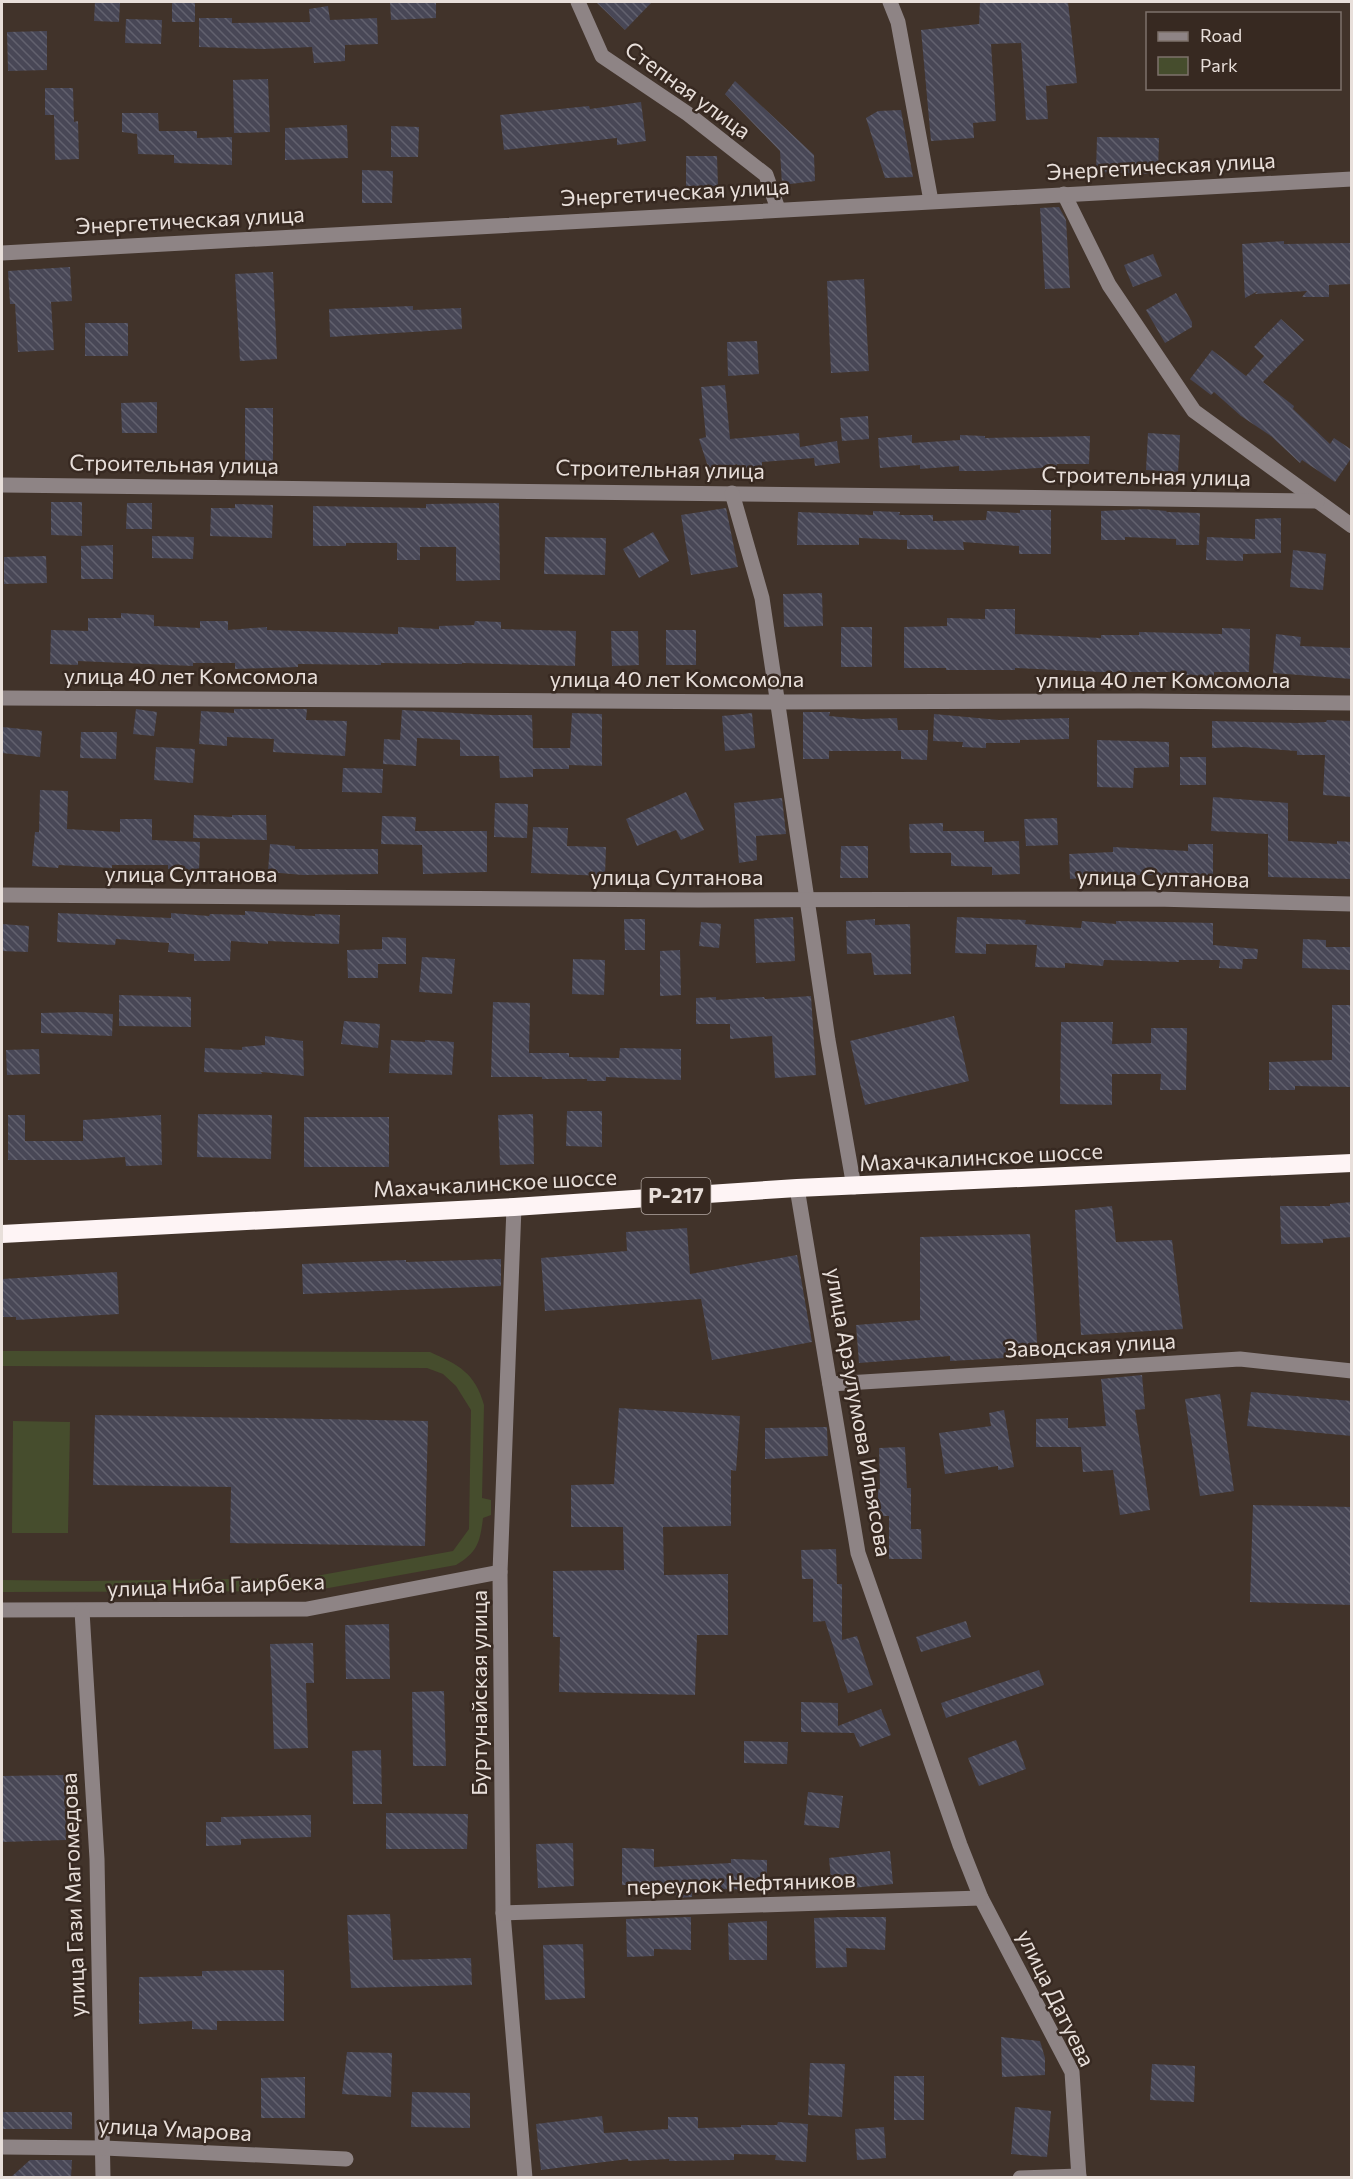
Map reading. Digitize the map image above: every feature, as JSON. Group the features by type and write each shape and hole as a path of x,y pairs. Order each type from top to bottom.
{"highway":[{"name":"Махачкалинское шоссе","path":"2,1234 514,1207 797,1188 1352,1163"}],"street":[{"name":"Степная улица","path":"578,2 602,56 688,114 766,175 778,209"},
{"path":"890,2 898,22 931,201"},
{"name":"Энергетическая улица","path":"2,253 1352,179"},
{"path":"1064,194 1109,285 1194,411 1352,526"},
{"name":"Строительная улица","path":"2,485 1317,501"},
{"path":"732,493 762,598 806,900 854,1187"},
{"name":"улица 40 лет Комсомола","path":"2,698 1352,703"},
{"name":"улица Султанова","path":"2,895 806,900 1155,899 1352,904"},
{"name":"улица Арзулумова Ильясова","path":"797,1188 858,1553 960,1845"},
{"name":"Буртунайская улица","path":"514,1207 500,1572 503,1913 525,2178"},
{"name":"Заводская улица","path":"830,1384 1240,1359 1352,1371"},
{"name":"улица Ниба Гаирбека","path":"2,1610 307,1609 500,1572"},
{"name":"улица Гази Магомедова","path":"82,1611 97,1859 104,2178"},
{"name":"улица Датуева","path":"960,1845 981,1898 1072,2072 1079,2177"},
{"name":"переулок Нефтяников","path":"503,1913 981,1898"},
{"name":"улица Умарова","path":"2,2147 104,2148 346,2159"},
{"path":"1020,2178 1079,2177"}],"green space":[{"path":"2,1351 430,1352 464,1371 476,1385 480,1394 484,1405 482,1498 491,1500 491,1515 483,1518 477,1546 469,1556 456,1565 312,1591 2,1592 2,1580 305,1578 453,1551 469,1529 471,1410 456,1386 443,1374 427,1368 2,1366"},
{"path":"13,1421 70,1422 68,1533 12,1533"}],"building":[{"path":"95,2 120,2 119,22 94,21"},
{"path":"172,2 195,2 195,22 172,22"},
{"path":"390,2 436,2 436,18 391,20"},
{"path":"596,2 652,2 625,30"},
{"path":"980,2 1068,2 1077,83 1046,86 1048,119 1026,120 1021,43 991,44 996,121 973,123 974,138 931,141 921,30 979,24"},
{"path":"328,6 330,20 377,18 378,44 345,45 345,61 314,63 312,47 263,49 199,47 199,18 232,18 232,23 310,22 309,9"},
{"path":"126,19 162,20 161,44 125,43"},
{"path":"47,31 47,70 8,71 7,32"},
{"path":"268,79 270,132 234,133 233,80"},
{"path":"735,81 814,155 815,181 782,185 780,151 725,94"},
{"path":"45,88 73,88 74,122 78,121 79,159 55,160 54,115 45,115"},
{"path":"641,102 646,141 617,145 617,138 504,150 500,115 589,106 590,109"},
{"path":"901,110 913,177 885,178 866,118 878,111"},
{"path":"122,113 158,113 159,131 197,131 197,138 232,137 232,165 174,163 174,155 138,154 137,134 122,132"},
{"path":"347,125 348,158 285,160 285,128"},
{"path":"391,126 419,127 418,157 391,157"},
{"path":"1097,137 1159,138 1158,174 1096,172"},
{"path":"686,156 717,156 718,186 686,186"},
{"path":"362,170 393,171 392,203 362,203"},
{"path":"1059,207 1066,220 1070,288 1045,289 1040,208"},
{"path":"1284,241 1284,244 1352,243 1352,284 1329,285 1329,297 1302,297 1307,291 1255,294 1258,291 1245,298 1242,244"},
{"path":"1153,254 1162,276 1133,287 1124,265"},
{"path":"70,267 72,301 51,302 54,350 18,352 15,304 10,304 8,271"},
{"path":"273,272 277,359 240,361 235,274"},
{"path":"864,279 869,371 831,373 827,281"},
{"path":"1176,293 1192,322 1192,327 1165,343 1146,310"},
{"path":"413,306 413,310 461,308 462,329 330,337 329,309"},
{"path":"1281,319 1304,340 1263,382 1294,406 1293,409 1330,444 1334,438 1352,450 1352,457 1335,482 1302,460 1300,463 1271,436 1241,416 1214,392 1211,395 1190,379 1212,350 1246,376 1264,356 1254,347"},
{"path":"85,323 128,323 128,356 85,356"},
{"path":"757,341 759,374 728,376 727,342"},
{"path":"725,385 730,439 799,433 800,447 837,441 840,463 815,466 814,458 762,462 762,467 738,469 737,464 710,473 699,439 706,437 701,387"},
{"path":"157,402 157,433 122,433 121,403"},
{"path":"245,408 273,408 273,461 245,461"},
{"path":"868,416 869,439 842,441 840,418"},
{"path":"1148,433 1180,435 1178,472 1146,470"},
{"path":"912,435 912,443 960,440 960,435 985,436 985,438 1090,436 1089,464 1057,464 1057,467 985,471 959,471 959,466 920,469 920,465 880,468 878,438"},
{"path":"51,502 82,502 82,536 51,535"},
{"path":"127,503 152,503 152,529 126,529"},
{"path":"499,503 500,580 456,581 456,547 420,547 420,560 397,560 397,543 346,543 346,546 313,546 313,506 426,508 426,504"},
{"path":"235,504 273,505 272,538 210,536 211,508 235,508"},
{"path":"726,508 738,567 691,575 681,515"},
{"path":"1143,509 1200,513 1199,545 1176,545 1176,539 1125,537 1125,540 1101,540 1101,511"},
{"path":"1020,510 1051,510 1051,554 1019,554 1019,546 963,542 964,550 907,549 907,540 859,538 859,545 797,545 798,512 873,515 873,511 900,512 899,515 933,515 933,521 986,520 987,511 1020,513"},
{"path":"1281,518 1281,553 1243,554 1243,561 1206,560 1207,537 1255,539 1255,519"},
{"path":"653,532 669,561 639,578 623,549"},
{"path":"152,536 194,537 193,559 152,558"},
{"path":"545,537 606,538 605,575 544,574"},
{"path":"113,545 113,579 81,579 81,546"},
{"path":"1293,550 1326,554 1323,590 1290,587"},
{"path":"46,556 47,583 4,584 4,557"},
{"path":"822,593 823,626 784,627 783,594"},
{"path":"985,609 1015,609 1015,634 1101,638 1101,635 1139,635 1139,632 1222,634 1222,628 1250,629 1249,672 1214,672 1214,676 1184,675 1184,672 904,668 904,627 947,626 947,618 985,619"},
{"path":"121,613 154,615 154,626 200,628 200,621 228,621 228,630 267,627 267,630 398,634 398,627 439,629 439,626 474,625 475,621 501,622 501,629 576,631 575,666 381,663 381,665 298,664 298,667 235,669 235,663 193,663 193,666 78,661 78,665 50,664 51,630 88,631 88,618 121,618"},
{"path":"841,627 872,627 872,667 841,667"},
{"path":"666,630 696,630 696,665 666,665"},
{"path":"611,631 638,631 639,665 612,666"},
{"path":"1276,634 1301,637 1300,646 1352,648 1352,679 1273,673"},
{"path":"136,709 157,712 154,736 133,734"},
{"path":"234,709 307,709 306,720 347,721 345,756 273,752 274,739 227,737 227,746 199,744 201,711 234,713"},
{"path":"402,710 532,715 533,748 570,748 572,713 602,714 602,766 569,765 569,769 533,769 533,777 500,778 499,756 460,756 460,740 417,738 416,766 383,764 384,739 400,740"},
{"path":"803,712 830,712 829,716 862,719 897,718 898,730 928,730 927,760 901,759 901,751 829,751 829,759 803,759"},
{"path":"752,713 755,748 725,751 722,716"},
{"path":"934,714 999,720 1069,718 1069,739 986,743 986,748 962,747 963,742 933,741"},
{"path":"1327,720 1352,721 1352,797 1323,795 1325,755 1297,755 1297,751 1244,747 1212,748 1212,721 1297,723 1326,722"},
{"path":"2,727 42,731 40,757 2,753"},
{"path":"81,732 117,732 116,759 80,758"},
{"path":"1097,740 1169,742 1169,767 1134,768 1133,788 1097,787"},
{"path":"156,747 195,749 193,783 154,780"},
{"path":"1180,757 1206,757 1206,785 1180,785"},
{"path":"343,768 383,769 382,793 342,792"},
{"path":"40,790 68,791 67,829 120,832 120,819 152,819 152,840 200,842 199,870 168,869 168,865 112,865 112,868 32,866 35,832 39,832"},
{"path":"686,792 704,830 681,840 676,830 637,846 626,819"},
{"path":"1213,797 1288,803 1288,841 1337,844 1337,841 1352,842 1352,879 1268,877 1268,834 1211,831"},
{"path":"782,798 786,834 756,836 757,860 739,863 734,803"},
{"path":"495,803 528,804 527,838 494,837"},
{"path":"194,815 232,817 232,815 266,815 267,840 193,838"},
{"path":"382,816 416,817 415,831 487,831 487,872 423,874 422,845 381,844"},
{"path":"1057,818 1058,845 1026,846 1024,819"},
{"path":"943,823 943,831 984,831 984,842 1019,841 1020,874 992,875 992,867 951,866 951,853 910,853 909,824"},
{"path":"533,827 568,828 567,846 606,847 605,876 531,873"},
{"path":"270,844 295,846 295,849 378,849 378,874 303,875 268,872"},
{"path":"1188,844 1213,844 1213,875 1098,875 1098,877 1070,879 1069,854 1113,852 1113,847 1188,851"},
{"path":"841,846 868,846 868,878 840,878"},
{"path":"245,911 315,916 315,914 340,915 339,944 268,941 268,944 231,941 230,961 194,961 194,954 168,952 169,943 116,939 115,945 57,942 58,913 171,918 171,913 209,916 210,914 245,915"},
{"path":"793,917 795,961 756,963 754,919"},
{"path":"957,917 1026,920 1025,924 1081,928 1082,921 1116,924 1116,921 1213,923 1213,945 1258,949 1257,959 1243,959 1242,969 1219,968 1220,960 1179,960 1179,962 1104,960 1103,966 1065,963 1065,968 1035,967 1037,945 986,944 986,954 955,953"},
{"path":"624,919 645,919 645,950 625,950"},
{"path":"875,919 875,925 910,924 911,974 874,975 871,953 847,954 846,921"},
{"path":"701,922 721,924 719,948 699,946"},
{"path":"2,924 29,926 28,952 2,951"},
{"path":"382,937 406,938 406,964 378,964 378,978 348,978 347,950 382,949"},
{"path":"1303,939 1326,940 1326,947 1352,947 1352,970 1302,968"},
{"path":"680,950 681,995 660,996 660,951"},
{"path":"422,957 455,959 452,994 419,992"},
{"path":"573,959 605,960 604,995 572,994"},
{"path":"119,995 191,997 191,1027 119,1026"},
{"path":"811,996 816,1075 775,1078 772,1036 730,1039 730,1024 696,1024 696,998 716,997 716,1000"},
{"path":"493,1002 530,1003 529,1053 569,1053 569,1057 619,1058 620,1048 681,1049 681,1080 606,1077 606,1081 587,1081 587,1079 542,1079 542,1077 491,1077"},
{"path":"1332,1005 1352,1005 1352,1087 1295,1086 1295,1090 1269,1090 1269,1062 1332,1060"},
{"path":"41,1013 113,1014 112,1036 41,1033"},
{"path":"954,1016 969,1081 865,1105 850,1041"},
{"path":"344,1021 380,1024 378,1048 341,1044"},
{"path":"1061,1022 1113,1022 1112,1044 1151,1043 1151,1028 1187,1028 1186,1090 1160,1090 1161,1074 1112,1074 1112,1105 1060,1104"},
{"path":"265,1036 303,1041 304,1076 261,1072 262,1074 204,1072 205,1048 242,1050 242,1047 265,1045"},
{"path":"391,1040 454,1042 452,1075 389,1073"},
{"path":"39,1049 40,1074 7,1075 6,1050"},
{"path":"567,1111 602,1111 602,1147 566,1146"},
{"path":"198,1114 272,1115 271,1159 197,1157"},
{"path":"533,1114 534,1164 500,1165 498,1115"},
{"path":"8,1115 25,1115 25,1141 83,1141 83,1120 161,1115 162,1165 126,1166 125,1157 80,1160 8,1160"},
{"path":"304,1117 389,1117 389,1167 304,1167"},
{"path":"1352,1202 1352,1237 1323,1239 1323,1243 1281,1244 1280,1206 1330,1206 1330,1204"},
{"path":"1112,1206 1116,1242 1172,1240 1183,1329 1081,1335 1075,1210"},
{"path":"687,1228 690,1274 797,1255 812,1342 712,1360 701,1299 545,1311 541,1258 627,1251 626,1232"},
{"path":"1030,1234 1038,1356 950,1361 950,1356 859,1363 856,1325 920,1320 920,1237"},
{"path":"501,1259 501,1286 303,1294 302,1264"},
{"path":"117,1272 119,1314 16,1320 16,1317 2,1317 2,1279"},
{"path":"1142,1375 1145,1409 1135,1410 1150,1510 1120,1515 1113,1470 1083,1472 1081,1447 1036,1447 1036,1419 1068,1418 1068,1428 1106,1426 1101,1379"},
{"path":"1251,1392 1352,1401 1352,1436 1247,1426"},
{"path":"1220,1394 1234,1491 1200,1496 1185,1399"},
{"path":"619,1408 740,1416 736,1471 731,1470 731,1526 663,1527 664,1575 728,1574 728,1635 697,1635 695,1695 559,1692 560,1637 553,1637 553,1571 624,1570 623,1527 571,1527 571,1485 614,1484"},
{"path":"1004,1410 1014,1467 998,1470 998,1466 945,1474 939,1433 991,1426 989,1413"},
{"path":"95,1415 428,1421 425,1546 230,1543 231,1487 93,1485"},
{"path":"827,1427 828,1456 765,1459 765,1428"},
{"path":"905,1447 907,1488 911,1488 911,1529 921,1529 922,1559 889,1559 889,1516 878,1516 879,1448"},
{"path":"1253,1505 1352,1507 1352,1605 1250,1602"},
{"path":"836,1549 837,1584 842,1584 842,1640 857,1636 873,1685 848,1693 825,1621 813,1622 813,1579 802,1579 801,1550"},
{"path":"966,1621 971,1637 921,1652 916,1637"},
{"path":"389,1624 390,1679 346,1679 345,1625"},
{"path":"313,1643 314,1683 306,1683 308,1748 274,1749 270,1644"},
{"path":"1039,1670 1044,1685 946,1718 941,1703"},
{"path":"444,1691 446,1766 413,1766 412,1692"},
{"path":"801,1702 838,1703 838,1726 881,1709 891,1735 860,1747 854,1733 801,1732"},
{"path":"1016,1740 1026,1769 979,1786 968,1758"},
{"path":"744,1741 788,1742 787,1764 744,1763"},
{"path":"381,1750 382,1804 353,1804 352,1751"},
{"path":"65,1775 66,1840 2,1842 2,1776"},
{"path":"808,1792 843,1796 839,1828 804,1825"},
{"path":"386,1813 468,1814 467,1849 386,1849"},
{"path":"311,1815 311,1837 241,1839 241,1845 206,1846 206,1822 221,1822 221,1817"},
{"path":"573,1843 574,1886 538,1888 536,1844"},
{"path":"622,1848 654,1849 654,1867 731,1863 731,1859 767,1860 767,1890 716,1889 717,1891 692,1893 692,1897 676,1898 675,1885 622,1885"},
{"path":"890,1851 893,1884 832,1890 829,1858"},
{"path":"390,1914 393,1960 471,1958 472,1985 351,1988 347,1915"},
{"path":"691,1917 691,1950 654,1949 654,1956 627,1957 626,1919"},
{"path":"886,1917 885,1950 846,1948 847,1967 816,1968 814,1918"},
{"path":"767,1921 767,1960 729,1960 728,1923"},
{"path":"583,1944 585,1998 545,2000 543,1945"},
{"path":"284,1970 284,2021 217,2021 217,2030 192,2029 192,2021 139,2024 139,1977 202,1976 202,1971"},
{"path":"1001,2037 1040,2041 1045,2058 1045,2075 1002,2077"},
{"path":"347,2052 392,2053 391,2097 342,2094"},
{"path":"810,2063 845,2064 842,2117 808,2115"},
{"path":"1152,2064 1195,2066 1194,2102 1150,2100"},
{"path":"894,2076 924,2076 924,2120 894,2120"},
{"path":"305,2077 305,2118 261,2118 261,2078"},
{"path":"412,2092 470,2093 470,2128 411,2127"},
{"path":"1015,2107 1051,2111 1047,2157 1011,2154"},
{"path":"2,2112 72,2112 72,2129 2,2129"},
{"path":"602,2116 604,2133 668,2129 668,2117 698,2117 698,2128 777,2125 778,2122 808,2124 806,2162 775,2160 776,2155 734,2154 734,2160 628,2161 628,2159 541,2170 536,2124"},
{"path":"884,2127 886,2158 857,2160 855,2129"},
{"path":"30,2160 72,2160 71,2178 10,2178"}]}
